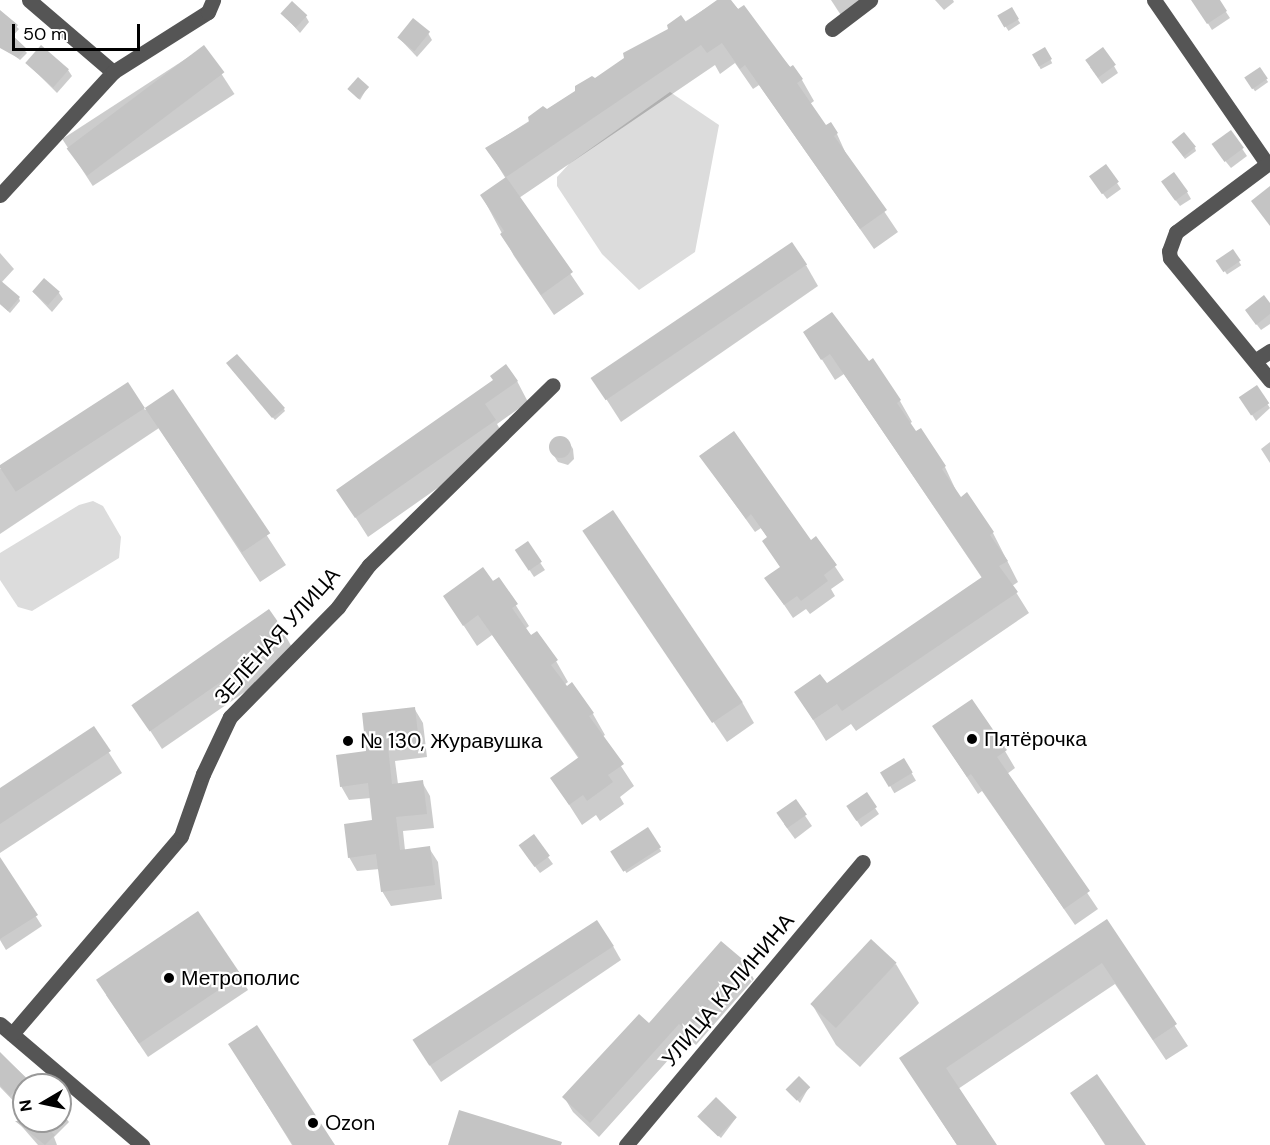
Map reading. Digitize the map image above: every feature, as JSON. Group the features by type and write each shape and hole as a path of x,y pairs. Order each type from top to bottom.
{"street":[{"path":"29,0 113,72"},
{"path":"0,195 113,72 208,12 213,0"},
{"path":"832,29 870,0"},
{"path":"1154,0 1267,169 1176,232 1170,244 1170,258 1256,360 1270,380"},
{"path":"1256,360 1270,351"},
{"name":"ЗЕЛЁНАЯ УЛИЦА","path":"12,1034 182,836 203,774 230,717 331,615 377,556 553,386"},
{"name":"УЛИЦА КАЛИНИНА","path":"626,1145 863,862"},
{"path":"0,1024 142,1145"}],"shaded area":[{"path":"670,92 719,125 695,252 639,290 602,254 557,186 557,177 569,164"},
{"path":"93,501 103,506 121,537 119,558 32,611 18,607 0,580 0,553 79,505"}],"building":[{"path":"717,0 731,0 738,9 744,5 790,67 793,65 803,79 797,83 826,125 831,122 838,133 834,136 887,210 860,229 745,65 740,69 722,43 707,53 701,45 506,177 485,148 529,122 528,117 543,106 547,109 575,91 575,86 592,76 595,78 624,58 623,53 668,29 667,25 681,15 686,22"},
{"path":"1191,0 1220,0 1227,11 1207,24"},
{"path":"292,1 307,15 296,28 280,13"},
{"path":"1012,7 1019,19 1004,28 997,16"},
{"path":"0,10 18,25 11,34 27,49 18,58 0,48"},
{"path":"413,18 430,32 414,51 397,37"},
{"path":"41,45 69,69 53,87 25,63"},
{"path":"204,45 224,72 87,176 67,149"},
{"path":"1045,47 1052,59 1039,67 1032,54"},
{"path":"1103,47 1116,65 1098,78 1085,60"},
{"path":"1260,67 1268,79 1252,89 1244,78"},
{"path":"358,77 369,87 358,99 347,89"},
{"path":"1231,130 1244,148 1225,162 1212,144"},
{"path":"1184,132 1196,147 1184,157 1172,142"},
{"path":"1106,164 1119,182 1102,194 1089,176"},
{"path":"1174,172 1188,191 1175,201 1161,181"},
{"path":"506,177 573,272 541,295 500,234 504,231 480,195"},
{"path":"1270,186 1270,226 1251,201"},
{"path":"792,242 807,264 606,400 591,378"},
{"path":"1233,249 1241,261 1223,272 1216,261"},
{"path":"44,278 60,292 48,305 32,292"},
{"path":"0,280 20,297 8,311 0,304"},
{"path":"1264,295 1270,303 1270,314 1256,325 1245,310"},
{"path":"832,312 869,361 873,358 901,400 897,403 916,431 921,428 946,466 942,469 961,497 967,492 994,532 990,535 1008,561 999,566 1018,592 842,711 837,704 813,720 794,692 820,674 827,683 982,577 830,354 821,360 803,332"},
{"path":"237,354 285,408 272,418 226,363"},
{"path":"506,364 518,381 485,404 496,420 355,518 336,490 493,380 490,376"},
{"path":"128,382 145,408 16,492 0,465"},
{"path":"1257,385 1269,403 1251,416 1239,397"},
{"path":"173,389 270,533 242,552 145,408"},
{"path":"734,431 811,540 816,536 837,565 824,575 828,581 801,601 797,596 784,605 764,578 780,567 762,541 767,537 751,514 746,519 699,456"},
{"path":"556,436 564,436 571,443 571,451 564,458 556,458 549,451 549,443"},
{"path":"613,510 743,702 712,723 582,531"},
{"path":"528,541 542,562 529,571 515,550"},
{"path":"483,567 493,581 499,577 518,604 512,608 531,635 537,631 558,660 551,665 567,686 572,682 594,713 589,716 624,764 608,775 613,782 587,801 583,795 569,805 550,778 579,757 478,615 463,626 443,596"},
{"path":"269,609 287,635 150,732 131,705"},
{"path":"972,699 1007,750 997,757 1090,891 1064,909 971,774 967,777 932,726"},
{"path":"415,707 419,743 388,747 392,784 423,780 427,814 396,817 400,850 430,846 435,885 381,892 376,854 348,858 344,824 372,820 368,783 340,787 336,755 366,751 362,713"},
{"path":"94,726 111,751 0,824 0,788"},
{"path":"904,758 913,773 889,787 880,772"},
{"path":"867,792 877,807 856,821 846,806"},
{"path":"796,799 807,815 787,828 776,813"},
{"path":"648,827 661,847 623,872 610,852"},
{"path":"534,834 550,856 534,867 519,845"},
{"path":"0,857 38,915 0,939"},
{"name":"Метрополис","path":"198,911 241,975 139,1044 96,980"},
{"path":"1107,919 1177,1024 1153,1040 1102,963 946,1068 997,1145 957,1145 899,1058"},
{"path":"597,920 614,946 429,1066 412,1040"},
{"path":"871,939 897,963 836,1028 810,1004"},
{"path":"721,941 747,963 687,1031 679,1024 590,1123 562,1097 639,1014 649,1023"},
{"path":"257,1025 335,1145 293,1145 228,1044"},
{"path":"0,1052 21,1073 12,1073 12,1094 10,1096 0,1085"},
{"path":"1097,1074 1146,1145 1106,1145 1070,1093"},
{"path":"799,1076 810,1087 797,1101 786,1089"},
{"path":"716,1097 737,1117 718,1137 697,1116"},
{"path":"459,1110 562,1142 561,1145 448,1145"},
{"path":"30,1133 53,1133 55,1135 45,1145"}],"place":[{"name":"Пятёрочка","path":"972,739"},
{"name":"№ 130, Журавушка","path":"348,741"},
{"name":"Метрополис","path":"169,978"},
{"name":"Ozon","path":"313,1123"}]}
